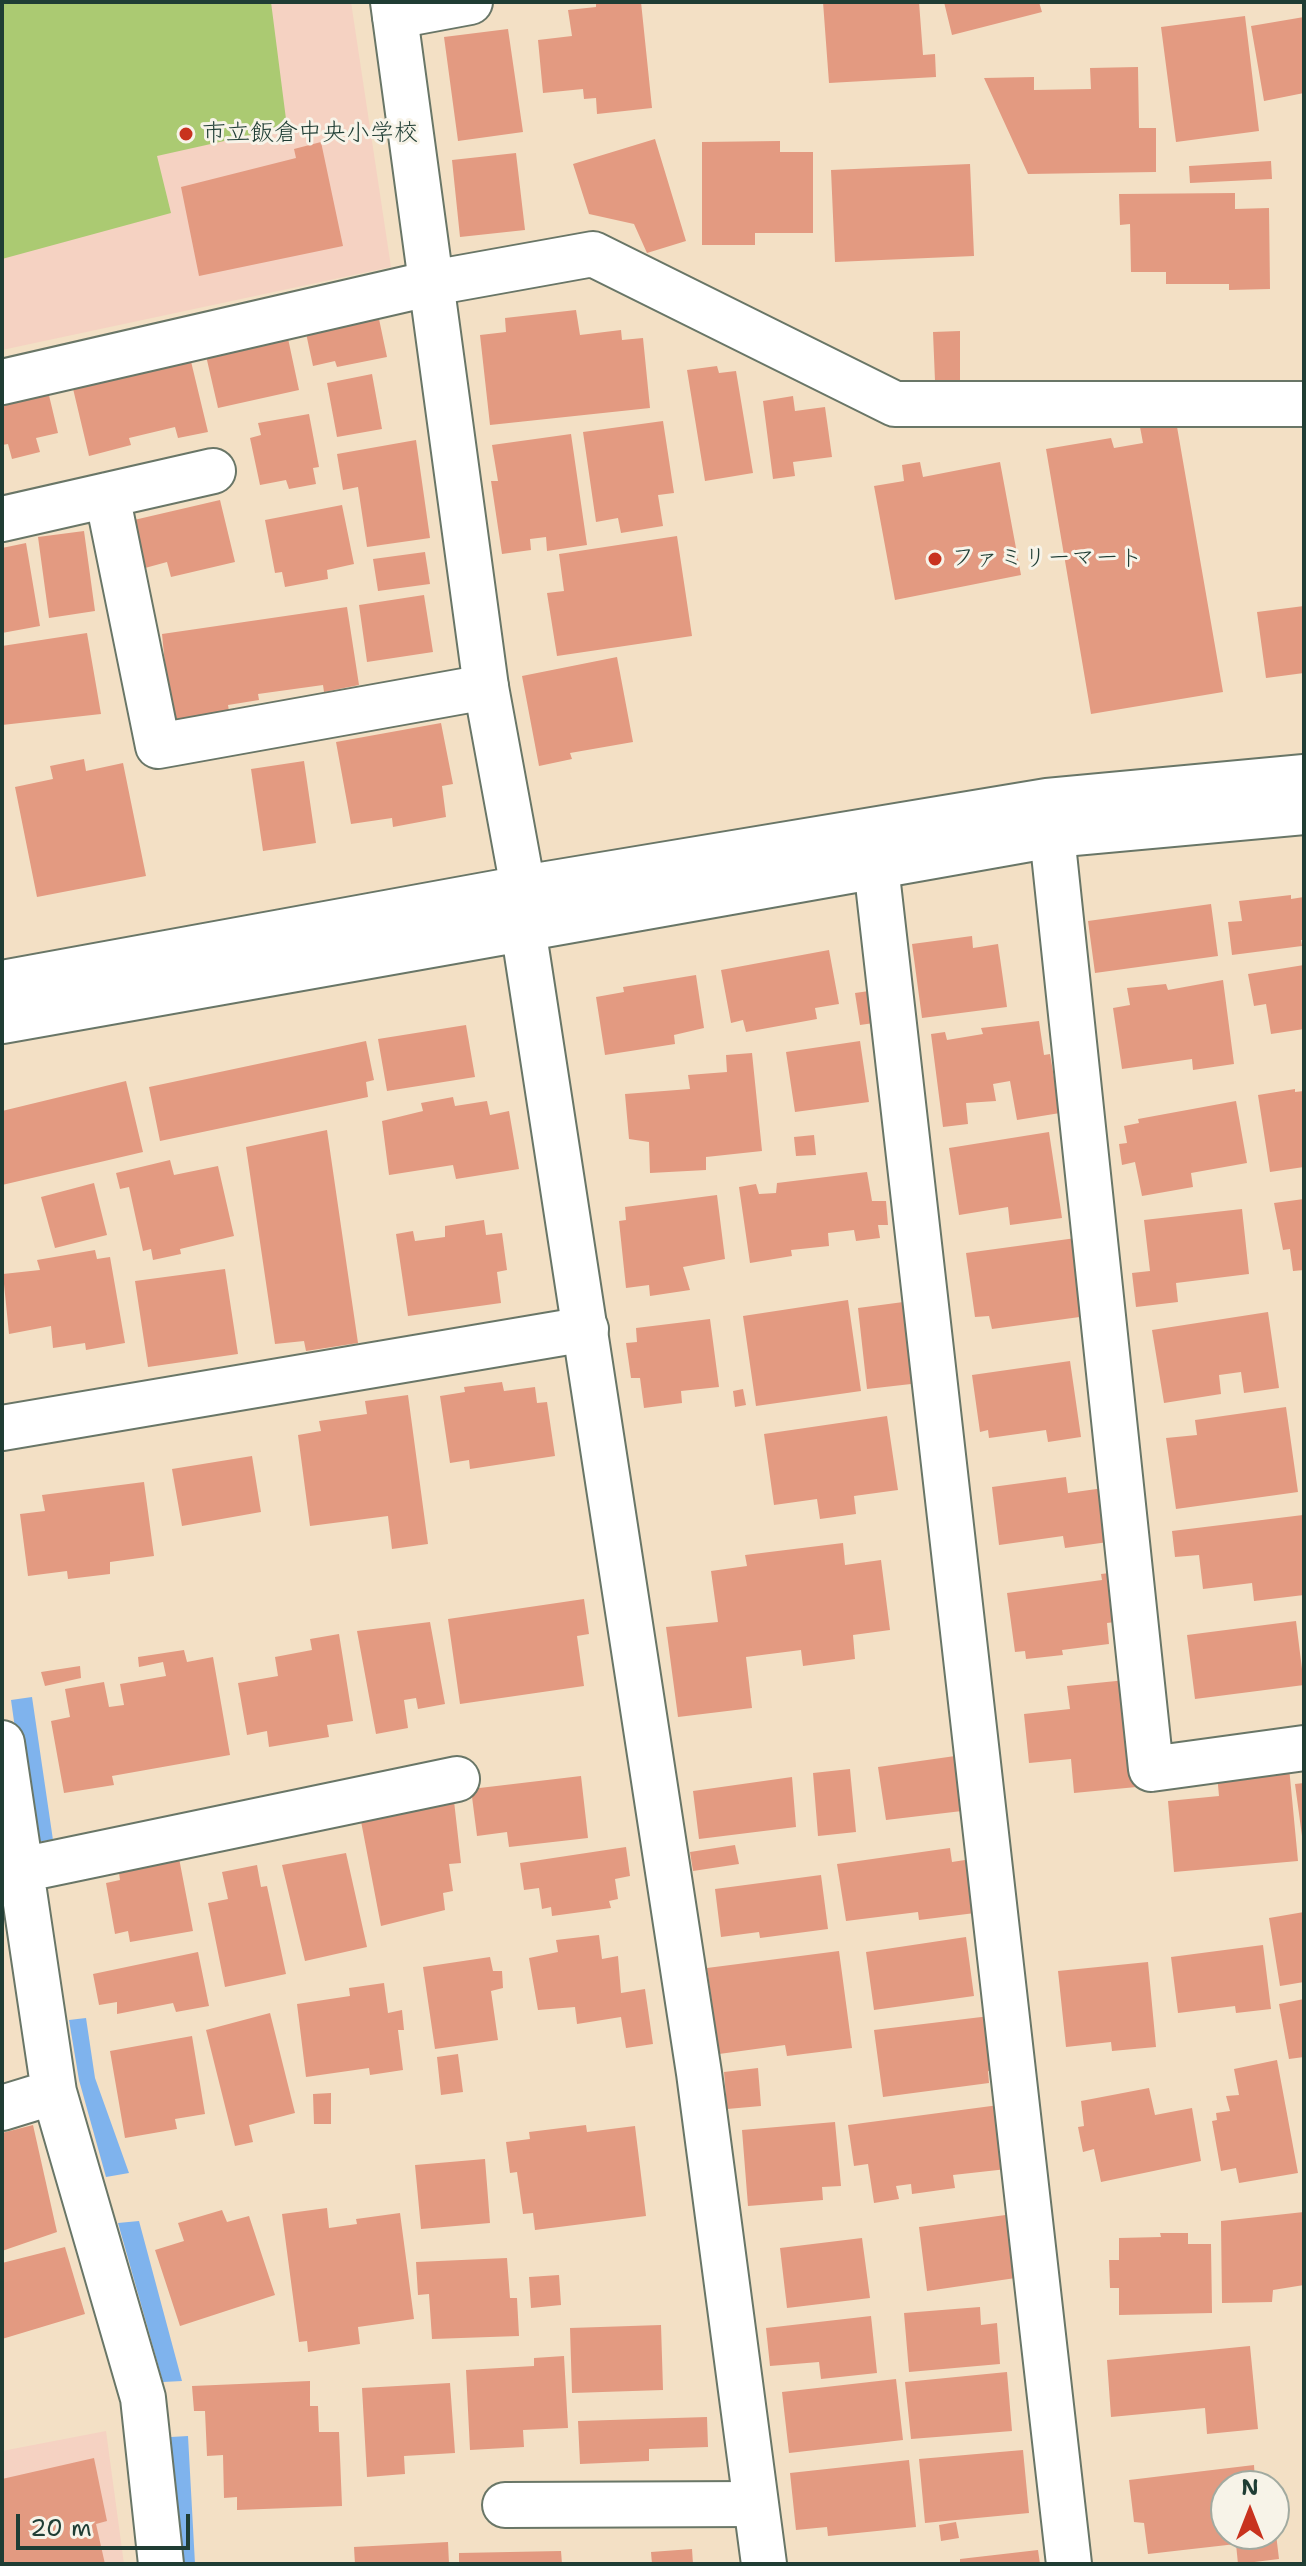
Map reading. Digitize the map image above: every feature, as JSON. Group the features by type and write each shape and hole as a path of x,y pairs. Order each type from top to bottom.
{"street":[{"path":"470,2 394,9 486,687 523,908 697,2057 764,2564"},
{"path":"2,382 432,283 593,254 895,404 1304,404"},
{"path":"2,519 213,471"},
{"path":"107,495 158,746 486,687"},
{"path":"2,1021 523,908 1047,801 1304,777"},
{"path":"2,983 523,908 876,866 1052,835 1304,812"},
{"path":"1052,835 1151,1769 1304,1748"},
{"path":"876,866 1069,2564"},
{"path":"2,1428 586,1329"},
{"path":"2,1743 54,2092 143,2398 161,2564"},
{"path":"21,1870 457,1779"},
{"path":"2,2108 54,2092"},
{"path":"505,2505 755,2504"}],"shaded area":[{"name":"市立飯倉中央小学校","path":"2,2 351,2 391,267 2,350"},
{"path":"106,2431 124,2564 2,2564 2,2451"}],"green space":[{"path":"2,2 271,2 287,127 157,156 171,213 2,259"}],"water":[{"path":"32,1697 53,1840 31,1842 11,1700"},
{"path":"86,2018 95,2078 129,2173 106,2177 79,2080 69,2020"},
{"path":"139,2221 182,2381 163,2382 118,2223"},
{"path":"188,2436 195,2564 178,2564 171,2437"}],"building":[{"path":"641,2 652,108 597,114 596,98 584,99 583,89 543,93 538,40 572,36 568,10 596,7 596,3"},
{"path":"823,2 919,2 923,55 935,54 936,77 829,83"},
{"path":"944,2 1039,2 1042,12 952,35"},
{"path":"1245,16 1259,131 1176,142 1161,27"},
{"path":"1304,17 1304,93 1264,101 1251,26"},
{"path":"508,29 523,132 458,141 444,37"},
{"path":"1138,67 1139,128 1156,128 1156,172 1028,174 984,78 1034,77 1034,90 1091,89 1090,68"},
{"path":"655,139 686,241 647,253 634,224 589,214 573,164"},
{"path":"780,141 780,152 813,152 813,233 755,233 755,245 702,245 702,142"},
{"path":"321,142 343,246 199,276 181,187 296,158 294,149"},
{"path":"516,153 525,230 460,237 452,160"},
{"path":"1271,161 1272,179 1190,183 1189,166"},
{"path":"970,164 974,256 835,262 831,170"},
{"path":"1235,193 1235,209 1269,208 1270,289 1229,290 1229,284 1166,284 1166,272 1131,272 1130,224 1120,225 1119,194"},
{"path":"576,310 580,335 621,330 622,340 643,338 650,408 490,425 480,335 506,332 505,318"},
{"path":"303,319 379,319 387,357 337,367 335,361 313,366"},
{"path":"286,329 299,390 218,408 204,347"},
{"path":"960,331 960,380 935,381 933,332"},
{"path":"188,349 208,432 178,438 175,427 129,438 131,445 89,456 70,376"},
{"path":"717,366 719,373 736,371 753,473 705,481 687,370"},
{"path":"372,374 382,429 337,437 327,383"},
{"path":"47,387 58,433 36,438 40,452 12,459 8,444 2,445 2,398"},
{"path":"793,396 795,411 825,407 832,457 793,462 795,476 773,479 763,401"},
{"path":"309,414 319,467 313,468 316,484 289,489 286,480 260,485 250,438 261,435 258,423"},
{"path":"663,421 674,493 658,495 663,526 621,533 618,518 596,522 583,432"},
{"path":"1176,421 1223,692 1091,714 1046,449 1111,438 1114,448 1143,443 1140,427"},
{"path":"571,434 587,545 547,551 546,537 530,539 531,550 502,554 491,481 498,481 492,445"},
{"path":"416,440 430,538 367,547 358,487 343,490 337,454"},
{"path":"920,462 923,477 1000,462 1021,575 895,600 874,486 904,481 902,465"},
{"path":"220,500 235,562 171,577 167,562 145,568 134,520"},
{"path":"342,505 354,564 327,570 328,579 285,587 282,572 275,573 265,520"},
{"path":"84,531 95,611 49,618 38,537"},
{"path":"677,536 692,636 557,656 547,593 564,591 559,554"},
{"path":"26,543 40,626 2,633 2,548"},
{"path":"425,552 430,584 378,591 373,559"},
{"path":"424,595 433,652 367,662 359,605"},
{"path":"1304,606 1304,673 1266,678 1257,612"},
{"path":"347,607 359,685 324,692 323,685 258,694 259,700 228,705 229,711 179,721 170,715 162,634"},
{"path":"87,633 101,714 2,725 2,646"},
{"path":"617,657 633,742 570,753 572,759 539,766 522,676"},
{"path":"441,723 453,784 442,786 446,817 393,827 392,818 351,824 336,742"},
{"path":"84,759 86,771 123,763 146,876 37,897 15,787 53,779 50,766"},
{"path":"304,761 316,843 263,851 251,769"},
{"path":"1291,895 1291,899 1304,897 1302,946 1232,955 1228,922 1242,921 1239,901"},
{"path":"1211,904 1218,956 1095,973 1088,921"},
{"path":"972,936 973,948 998,944 1007,1007 922,1018 912,944"},
{"path":"829,950 839,1004 815,1008 817,1019 746,1032 743,1020 731,1023 721,970"},
{"path":"1304,965 1304,1029 1271,1034 1266,1004 1254,1006 1248,974"},
{"path":"696,975 704,1028 674,1035 675,1044 605,1055 596,997 624,992 623,987"},
{"path":"1223,980 1234,1064 1193,1070 1192,1059 1122,1069 1113,1008 1130,1005 1127,988 1166,984 1168,990"},
{"path":"869,991 874,1023 860,1025 855,993"},
{"path":"1039,1021 1044,1055 1050,1054 1060,1113 1017,1120 1010,1081 993,1084 996,1101 966,1103 968,1124 943,1127 931,1034 945,1032 947,1040 983,1034 981,1028"},
{"path":"466,1025 475,1077 387,1091 378,1039"},
{"path":"366,1041 374,1080 366,1082 368,1097 160,1141 149,1087"},
{"path":"860,1041 869,1102 795,1112 786,1052"},
{"path":"752,1053 762,1151 706,1157 706,1170 650,1173 649,1142 629,1139 625,1094 690,1089 688,1075 727,1072 726,1055"},
{"path":"126,1081 143,1152 2,1185 2,1111"},
{"path":"1295,1089 1295,1092 1304,1091 1304,1167 1270,1172 1258,1095"},
{"path":"453,1097 455,1106 487,1101 490,1115 509,1111 519,1169 456,1179 453,1165 389,1175 382,1121 423,1111 421,1103"},
{"path":"1236,1101 1247,1163 1191,1173 1193,1187 1142,1196 1135,1162 1122,1165 1119,1144 1127,1143 1124,1126 1139,1123 1138,1119"},
{"path":"327,1130 358,1343 306,1351 304,1341 275,1344 246,1147"},
{"path":"1049,1132 1062,1218 1010,1225 1008,1207 959,1215 949,1148"},
{"path":"814,1135 816,1155 796,1156 794,1137"},
{"path":"170,1160 174,1175 218,1166 234,1236 180,1249 181,1254 153,1260 151,1249 143,1251 129,1187 120,1189 116,1173"},
{"path":"867,1172 872,1201 886,1201 888,1225 878,1225 880,1238 856,1241 854,1230 828,1233 829,1246 791,1250 792,1256 750,1263 739,1187 756,1184 759,1194 776,1193 777,1183"},
{"path":"94,1183 107,1235 55,1248 41,1197"},
{"path":"717,1195 725,1259 683,1267 690,1290 650,1296 649,1285 626,1288 619,1221 626,1220 625,1207"},
{"path":"1304,1199 1304,1270 1293,1271 1290,1249 1283,1250 1274,1203"},
{"path":"1242,1209 1249,1274 1176,1283 1178,1302 1136,1307 1132,1273 1150,1271 1144,1220"},
{"path":"484,1220 486,1235 502,1233 507,1270 497,1272 501,1303 408,1316 396,1234 413,1231 415,1241 445,1237 445,1226"},
{"path":"1076,1238 1087,1316 992,1329 989,1316 975,1317 966,1253"},
{"path":"95,1250 97,1259 110,1257 125,1343 86,1350 85,1343 53,1348 51,1326 9,1334 3,1274 40,1270 37,1260"},
{"path":"225,1269 238,1354 148,1367 135,1281"},
{"path":"848,1300 861,1391 756,1406 743,1316"},
{"path":"911,1301 920,1383 867,1389 858,1308"},
{"path":"1268,1312 1279,1388 1244,1393 1241,1372 1219,1375 1221,1394 1164,1403 1152,1330"},
{"path":"710,1319 719,1387 681,1391 682,1403 644,1408 640,1378 631,1378 626,1343 637,1342 636,1328"},
{"path":"1070,1361 1081,1437 1048,1442 1046,1430 989,1438 988,1430 980,1432 972,1375"},
{"path":"502,1382 504,1391 535,1387 537,1403 547,1402 555,1456 470,1469 469,1460 450,1463 440,1396 465,1392 464,1387"},
{"path":"743,1389 746,1405 735,1407 733,1391"},
{"path":"408,1395 428,1544 392,1549 388,1516 310,1526 298,1435 321,1431 319,1421 367,1414 365,1401"},
{"path":"1286,1407 1298,1492 1176,1509 1166,1438 1197,1435 1195,1420"},
{"path":"887,1416 898,1490 854,1496 856,1514 820,1519 817,1499 774,1505 764,1434"},
{"path":"252,1456 261,1512 182,1526 172,1469"},
{"path":"1066,1477 1068,1493 1111,1487 1108,1542 1065,1548 1063,1536 999,1545 992,1487"},
{"path":"144,1482 154,1556 110,1562 110,1574 68,1579 67,1571 28,1576 20,1514 45,1511 42,1495"},
{"path":"1303,1515 1304,1595 1254,1601 1252,1583 1203,1589 1199,1555 1175,1557 1172,1531"},
{"path":"843,1543 845,1565 881,1560 890,1630 853,1635 855,1659 803,1666 801,1650 746,1657 752,1708 678,1717 666,1627 718,1622 711,1571 747,1566 745,1555"},
{"path":"1127,1571 1115,1622 1107,1623 1109,1644 1062,1650 1063,1655 1026,1659 1025,1651 1015,1652 1007,1593 1102,1580 1101,1574"},
{"path":"584,1599 589,1634 577,1636 584,1686 460,1704 448,1619"},
{"path":"1296,1621 1304,1685 1195,1699 1187,1635"},
{"path":"430,1622 445,1704 418,1709 416,1698 404,1700 408,1728 376,1734 357,1631"},
{"path":"339,1634 353,1721 327,1725 329,1737 269,1747 267,1731 247,1735 238,1683 278,1676 275,1657 312,1650 310,1639"},
{"path":"184,1650 187,1662 213,1657 230,1755 112,1776 114,1785 64,1793 51,1721 70,1717 65,1689 104,1682 109,1707 124,1705 120,1684 166,1676 163,1662 139,1667 138,1657"},
{"path":"80,1666 81,1678 45,1686 41,1672"},
{"path":"1136,1679 1147,1786 1074,1793 1071,1759 1029,1763 1024,1714 1070,1709 1067,1686"},
{"path":"955,1756 962,1811 886,1820 878,1767"},
{"path":"1289,1767 1298,1861 1174,1872 1168,1801 1219,1796 1217,1774"},
{"path":"850,1769 856,1832 818,1836 813,1773"},
{"path":"581,1776 588,1838 509,1847 507,1832 477,1836 471,1789"},
{"path":"792,1777 796,1827 699,1839 693,1791"},
{"path":"1304,1783 1304,1836 1302,1836 1295,1784"},
{"path":"453,1792 461,1863 449,1864 453,1891 443,1893 445,1910 381,1926 360,1816"},
{"path":"735,1845 739,1864 693,1871 690,1852"},
{"path":"626,1847 630,1876 615,1879 618,1899 609,1901 611,1908 552,1916 551,1907 542,1909 539,1888 524,1890 520,1863"},
{"path":"950,1848 952,1862 978,1858 975,1913 919,1920 918,1912 846,1921 837,1864"},
{"path":"178,1853 193,1931 130,1942 128,1931 115,1934 106,1883 120,1880 118,1866"},
{"path":"346,1853 367,1947 305,1961 282,1865"},
{"path":"257,1865 261,1887 267,1886 286,1974 225,1987 208,1903 228,1899 222,1872"},
{"path":"821,1875 828,1929 760,1938 759,1932 721,1937 715,1889"},
{"path":"1304,1912 1304,1982 1280,1986 1269,1918"},
{"path":"599,1935 602,1959 618,1956 621,1993 645,1989 653,2044 626,2048 621,2017 577,2024 575,2007 538,2010 529,1958 558,1952 556,1940"},
{"path":"966,1937 974,1996 874,2010 866,1952"},
{"path":"1263,1945 1271,2009 1236,2013 1235,2006 1178,2013 1171,1957"},
{"path":"839,1951 852,2048 787,2056 785,2045 719,2054 707,1968"},
{"path":"198,1952 209,2006 176,2012 173,2003 117,2014 117,2002 99,2005 93,1974"},
{"path":"490,1957 493,1971 502,1971 503,1988 491,1991 498,2040 435,2049 423,1967"},
{"path":"1148,1962 1156,2047 1112,2051 1111,2042 1066,2047 1058,1971"},
{"path":"384,1983 388,2013 402,2010 404,2030 398,2030 403,2070 370,2075 369,2068 306,2077 297,2004 350,1996 349,1988"},
{"path":"1304,1999 1304,2057 1289,2059 1279,2004"},
{"path":"270,2013 295,2113 249,2125 253,2142 235,2146 206,2030"},
{"path":"998,2015 1005,2069 988,2071 989,2083 883,2097 874,2030"},
{"path":"192,2036 205,2114 175,2119 177,2129 125,2138 110,2051"},
{"path":"458,2054 463,2092 441,2095 437,2057"},
{"path":"1277,2060 1298,2173 1239,2183 1236,2168 1221,2171 1212,2121 1217,2120 1216,2113 1230,2111 1226,2096 1239,2095 1234,2069"},
{"path":"758,2068 761,2106 727,2109 724,2072"},
{"path":"1149,2088 1155,2115 1192,2108 1201,2161 1101,2182 1094,2149 1083,2152 1078,2127 1084,2126 1081,2101"},
{"path":"331,2093 331,2124 314,2124 313,2094"},
{"path":"999,2105 1007,2169 953,2175 955,2188 912,2194 911,2184 896,2186 899,2199 874,2203 868,2164 854,2166 848,2125"},
{"path":"835,2122 841,2186 822,2187 823,2200 748,2206 742,2130"},
{"path":"33,2125 57,2232 2,2251 2,2133"},
{"path":"586,2125 587,2132 635,2126 646,2216 535,2230 533,2213 523,2214 517,2172 510,2173 506,2142 530,2139 529,2132"},
{"path":"485,2159 490,2223 421,2229 415,2165"},
{"path":"327,2208 329,2228 357,2224 356,2219 400,2213 414,2319 358,2327 360,2344 308,2352 307,2341 299,2342 282,2214"},
{"path":"222,2210 227,2222 249,2216 275,2295 180,2326 155,2250 184,2241 178,2223"},
{"path":"1027,2212 1036,2275 927,2291 919,2227"},
{"path":"1304,2212 1304,2285 1273,2290 1272,2302 1222,2303 1221,2221"},
{"path":"1160,2233 1188,2233 1188,2244 1211,2244 1212,2313 1119,2315 1119,2288 1110,2288 1109,2260 1119,2260 1119,2238 1161,2237"},
{"path":"862,2238 870,2298 787,2308 780,2248"},
{"path":"65,2247 85,2314 2,2339 2,2263"},
{"path":"507,2258 510,2298 517,2298 519,2336 432,2339 429,2294 418,2295 416,2262"},
{"path":"559,2275 561,2305 531,2308 529,2277"},
{"path":"980,2307 981,2325 997,2323 1000,2364 909,2372 904,2313"},
{"path":"871,2316 877,2373 821,2379 819,2362 770,2366 766,2328"},
{"path":"661,2325 663,2390 572,2393 570,2328"},
{"path":"1250,2346 1258,2429 1207,2434 1205,2408 1111,2417 1107,2360"},
{"path":"564,2356 568,2428 523,2430 524,2447 470,2450 466,2370 534,2366 534,2358"},
{"path":"1007,2372 1012,2431 911,2439 905,2382"},
{"path":"896,2379 903,2440 789,2453 782,2392"},
{"path":"310,2381 310,2406 318,2406 319,2432 339,2432 342,2506 237,2510 237,2497 224,2498 223,2455 207,2456 205,2411 194,2411 192,2386"},
{"path":"450,2383 455,2453 404,2456 405,2474 367,2477 362,2388"},
{"path":"707,2417 708,2447 649,2449 649,2461 580,2464 578,2421"},
{"path":"1023,2450 1029,2513 925,2523 919,2459"},
{"path":"94,2458 107,2521 96,2524 105,2564 2,2564 2,2479"},
{"path":"909,2460 916,2527 828,2536 827,2527 796,2530 790,2473"},
{"path":"1254,2465 1254,2470 1212,2470"},
{"path":"1210,2470 1210,2547 1148,2554 1144,2523 1134,2522 1129,2480"},
{"path":"956,2522 959,2538 941,2541 939,2525"},
{"path":"448,2542 449,2564 355,2564 354,2547"},
{"path":"692,2549 693,2564 652,2564 651,2552"},
{"path":"1038,2550 1040,2564 960,2564 960,2559"},
{"path":"1237,2550 1278,2550 1279,2559 1238,2564"},
{"path":"561,2551 562,2564 459,2564 459,2553"}],"place":[{"name":"市立飯倉中央小学校","path":"186,134"},
{"name":"ファミリーマート","path":"935,559"}]}
